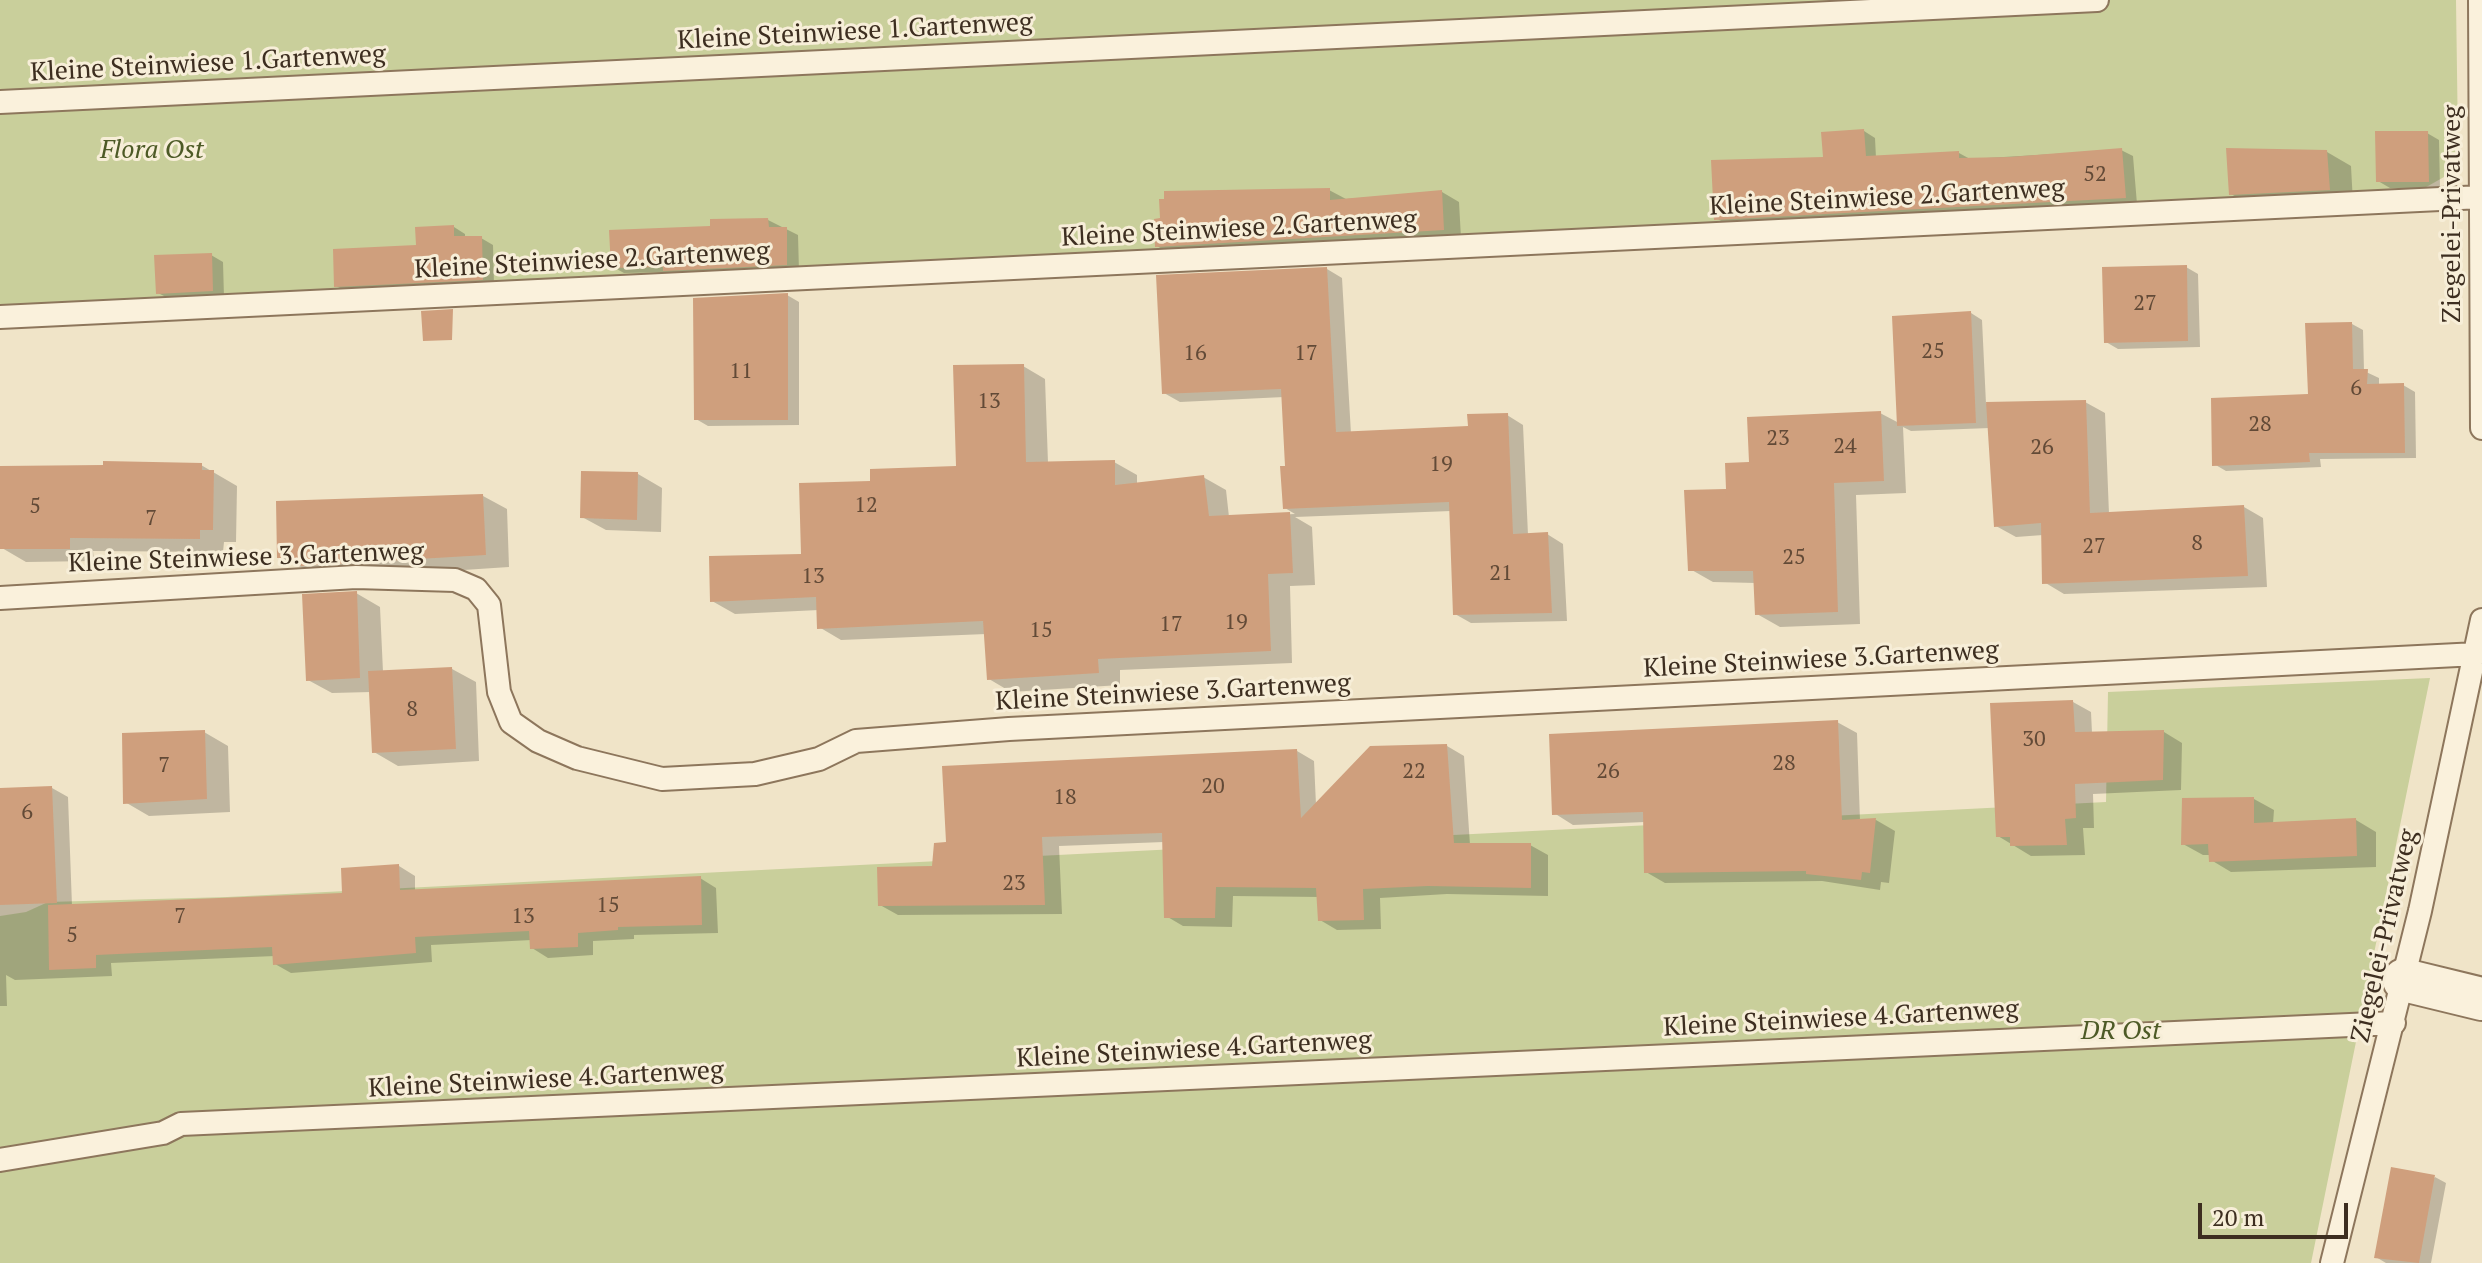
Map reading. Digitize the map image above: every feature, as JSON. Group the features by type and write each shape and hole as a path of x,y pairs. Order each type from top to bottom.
{"street":[{"path":"2404,980 2482,999"}],"lane":[{"name":"Kleine Steinwiese 1.Gartenweg","path":"0,102 2097,0"},
{"name":"Ziegelei-Privatweg","path":"2480,0 2482,428"},
{"name":"Kleine Steinwiese 2.Gartenweg","path":"0,317 2482,197"},
{"name":"Kleine Steinwiese 3.Gartenweg","path":"0,598 356,577 455,580 476,589 489,605 495,631 499,692 511,722 538,741 577,758 662,779 755,774 819,759 856,741 1009,729 2477,654"},
{"name":"Ziegelei-Privatweg","path":"2332,1263 2394,1023 2482,620"},
{"name":"Kleine Steinwiese 4.Gartenweg","path":"0,1160 105,1140 163,1133 181,1124 2394,1023"}],"green space":[{"name":"Flora Ost","path":"0,0 2456,0 2458,143 2455,163 2444,177 2421,190 0,310"},
{"name":"DR Ost","path":"2430,678 2311,1263 0,1263 0,916 26,912 48,902 227,897 2106,802 2108,692"}],"building":[{"path":"1864,129 1866,156 1959,151 1959,158 2010,157 2122,148 2126,198 1714,220 1711,160 1823,157 1821,132"},
{"path":"2375,131 2428,131 2429,182 2376,182"},
{"path":"2226,148 2327,150 2330,190 2229,195"},
{"path":"1330,188 1330,200 1442,190 1444,230 1155,247 1154,219 1160,218 1159,199 1164,199 1164,191"},
{"path":"768,218 769,227 787,227 787,265 663,271 663,267 611,268 609,230 710,226 710,219"},
{"path":"454,225 454,236 482,236 483,280 334,287 333,249 416,245 415,227"},
{"path":"212,253 213,291 156,294 154,255"},
{"path":"2187,265 2188,341 2104,343 2102,267"},
{"path":"1327,267 1336,432 1468,426 1467,414 1508,413 1513,534 1548,532 1552,613 1453,615 1449,502 1283,509 1280,466 1285,466 1281,389 1162,394 1156,275"},
{"path":"788,293 788,420 694,420 693,298"},
{"path":"453,309 452,340 423,341 421,311"},
{"path":"1971,311 1976,423 1897,426 1892,316"},
{"path":"2352,322 2353,369 2368,369 2367,384 2404,383 2405,453 2309,453 2310,462 2212,466 2211,398 2308,394 2305,323"},
{"path":"1024,364 1026,462 1115,460 1115,485 1204,475 1209,516 1290,512 1293,573 1268,574 1271,651 1098,659 1099,673 987,680 983,621 817,629 816,597 710,602 709,556 801,554 799,483 870,481 870,469 956,466 953,365"},
{"path":"2086,400 2090,513 2244,505 2248,576 2042,584 2041,523 1994,527 1986,402"},
{"path":"1881,411 1884,481 1834,483 1838,612 1755,615 1753,571 1688,571 1684,490 1726,489 1725,463 1749,462 1747,417"},
{"path":"103,461 202,463 202,470 214,470 213,530 200,530 200,539 70,538 70,549 0,549 0,466 103,465"},
{"path":"581,471 638,472 637,520 580,518"},
{"path":"483,494 486,555 301,566 301,558 277,558 276,501"},
{"path":"357,591 360,678 306,681 302,594"},
{"path":"452,667 456,749 372,753 368,671"},
{"path":"2073,700 2075,732 2164,730 2163,780 2075,784 2076,818 2065,819 2067,845 2010,846 2010,837 1996,837 1990,703"},
{"path":"1838,720 1842,820 1876,818 1870,873 1862,872 1861,880 1806,874 1806,871 1644,873 1643,812 1552,815 1549,734"},
{"path":"205,730 207,799 123,804 122,733"},
{"path":"1447,744 1454,843 1531,843 1531,888 1428,886 1363,889 1364,920 1318,921 1316,888 1216,887 1215,918 1164,918 1162,833 1042,837 1045,905 878,906 877,867 932,866 934,843 946,842 942,766 1297,749 1301,818 1370,746"},
{"path":"52,786 57,903 0,905 0,788"},
{"path":"2254,797 2254,823 2356,818 2357,856 2209,862 2208,844 2181,845 2182,798"},
{"path":"399,864 400,890 701,876 702,925 618,927 618,930 578,933 578,947 530,949 529,931 415,937 416,953 273,965 272,947 96,955 96,968 49,970 48,905 342,893 341,868"},
{"path":"2391,1167 2435,1175 2419,1263 2374,1258"}]}
